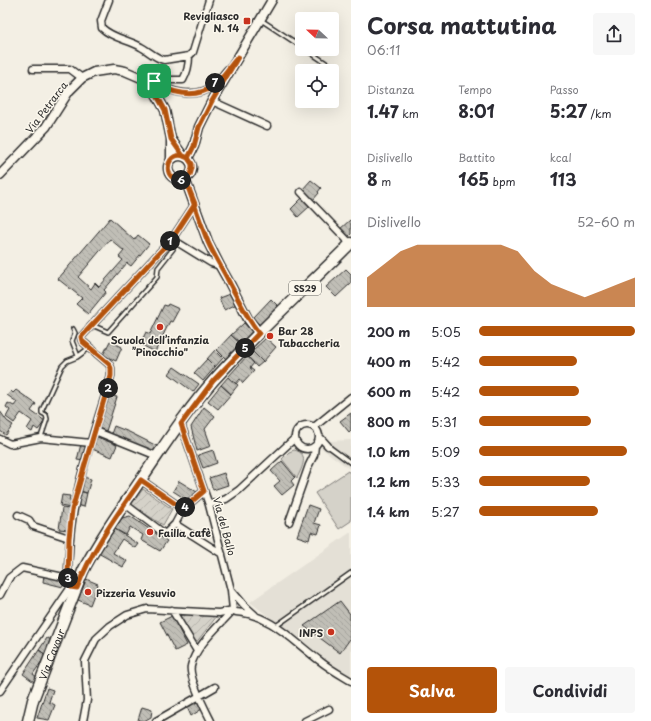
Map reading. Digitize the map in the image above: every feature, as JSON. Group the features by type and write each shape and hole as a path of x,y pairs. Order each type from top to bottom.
{"main road":[{"name":"SS29","path":"258,334 350,244"},
{"name":"Via Cavour","path":"28,721 33,700 74,588 90,558 124,504 157,456 213,381 258,334"}],"street":[{"path":"109,0 101,20 102,28 106,32 140,47 160,59 164,60 189,56"},
{"path":"150,80 183,80 189,62 189,56 192,52 209,0"},
{"path":"186,157 194,146 199,127 212,101 272,0"},
{"path":"150,80 165,88 188,94 204,91 213,86 238,57"},
{"path":"33,69 70,69 82,78"},
{"name":"Via Petrarca","path":"0,175 46,127 69,91 82,78 94,72 114,69 126,70 150,80 165,110 171,139 171,160"},
{"path":"212,101 267,126"},
{"name":"Via Petrarca","path":"171,139 186,157"},
{"path":"176,156 186,157 192,164 190,175 185,179 177,180 170,175 168,168 171,160 176,156"},
{"path":"185,179 208,242 248,319 258,334"},
{"path":"301,192 346,238 350,244"},
{"path":"0,691 74,588 68,578 69,538 72,510 111,376 111,368 109,364 82,341 81,337 172,239 195,204"},
{"path":"172,239 211,263 220,266"},
{"path":"314,427 351,398"},
{"name":"Via del Ballo","path":"181,424 209,505 231,590 233,607"},
{"path":"209,505 226,499 240,490 295,438 297,430 303,425 310,425 317,429 319,436 328,446"},
{"path":"95,431 157,456"},
{"path":"289,522 314,454 319,436"},
{"path":"0,439 10,444 41,438 91,443"},
{"path":"295,438 298,446"},
{"path":"284,448 298,446 306,449 316,445 328,446"},
{"path":"306,449 309,465"},
{"path":"141,480 183,509"},
{"path":"124,504 165,534 175,524 183,509 204,491"},
{"path":"18,516 29,520 33,526 69,538"},
{"path":"175,524 222,554"},
{"path":"0,595 9,578 22,568 68,578"},
{"path":"231,590 242,606"},
{"path":"211,721 199,698 190,668 197,651 238,601 242,606 257,617 276,626 320,662 351,681"},
{"path":"233,607 236,612 242,606"},
{"path":"83,721 87,700 85,661 96,639 110,626 127,615 147,609 219,612 233,607"},
{"path":"172,610 197,651"},
{"path":"156,721 199,698 215,687"},
{"path":"305,721 329,709"}],"lane":[{"path":"260,20 295,42"},
{"path":"316,56 328,64"},
{"path":"92,325 108,332 157,277 158,268 173,249 172,239"},
{"path":"73,329 75,333 72,340 78,356"},
{"path":"41,438 47,419 42,413 44,402 62,366 67,361 78,356 89,347"},
{"path":"328,446 351,463"},
{"path":"276,626 351,573"}],"shaded area":[{"path":"351,440 351,470 321,448 329,441"},
{"path":"294,450 302,454 303,458 302,466 297,478 282,459 289,452"},
{"path":"348,471 351,475 351,521 339,529 315,493"},
{"path":"143,489 172,509 163,525 131,505"},
{"path":"351,532 351,676 319,656 250,602"},
{"path":"176,613 217,616 195,644"}],"building":[{"path":"311,180 321,188 313,200 302,190"},
{"path":"302,198 310,206 298,217 291,209"},
{"path":"110,218 134,240 138,235 149,244 131,266 127,263 104,290 106,292 88,314 76,304 82,298 58,279","holes":["110,239 124,251 119,257 123,260 99,287 95,283 91,289 78,277"]},
{"path":"350,220 351,234 347,238 339,230"},
{"path":"346,269 351,274 351,283 336,297 326,287"},
{"path":"232,293 237,304 224,310 219,298"},
{"path":"271,299 279,307 260,325 253,318"},
{"name":"Scuola dell’infanzia ”Pinocchio\"","path":"168,304 179,309 172,322 170,321 155,352 140,344 146,332 150,334 164,305 167,306"},
{"path":"244,323 253,333 241,344 231,335"},
{"path":"231,335 241,344 226,359 217,350"},
{"path":"266,338 276,347 263,362 252,351"},
{"path":"110,341 122,347 116,361 103,355"},
{"path":"215,350 223,358 215,367 207,359"},
{"path":"252,351 263,362 257,367 247,356"},
{"path":"247,356 254,363 250,368 254,371 243,383 240,379 236,384 228,377"},
{"path":"207,359 215,367 203,381 194,373"},
{"path":"174,367 199,384 193,392 169,374"},
{"path":"228,377 238,385 231,394 221,385"},
{"path":"221,385 231,394 218,409 208,401"},
{"path":"16,390 36,404 31,411 45,421 38,430 34,427 32,432 27,429 32,421 21,413 14,423 6,417 10,410 6,407 8,403 14,406 17,402 7,395 11,391 13,393"},
{"path":"109,395 117,397 106,431 98,428"},
{"path":"204,407 215,416 205,429 211,446 197,451 191,427"},
{"path":"0,411 7,421 13,425 6,435 0,431"},
{"path":"351,413 351,430 349,432 340,421"},
{"path":"114,426 157,446 154,452 111,434"},
{"path":"97,437 117,445 112,457 92,449"},
{"path":"81,444 88,446 84,461 77,460"},
{"path":"213,450 217,463 203,468 198,455"},
{"path":"282,461 295,477 291,481 294,485 282,495 274,486 280,481 271,471"},
{"path":"224,473 228,485 213,490 209,478"},
{"path":"83,477 91,479 87,493 79,491"},
{"path":"179,481 197,492 190,502 173,491"},
{"path":"79,491 87,493 84,507 76,505"},
{"path":"62,495 70,496 69,501 72,501 71,508 60,506"},
{"path":"308,505 319,509 314,523 321,525 318,534 311,532 309,540 297,536"},
{"path":"62,508 70,509 68,530 59,529"},
{"path":"130,516 167,541 160,551 141,540 143,535 130,527 126,535 115,529 122,518"},
{"path":"115,529 138,544 135,548 122,539 113,553 127,561 123,567 98,553"},
{"path":"44,575 64,580 63,587 43,582"},
{"name":"Pizzeria Vesuvio","path":"86,579 98,584 90,605 78,600"},
{"name":"INPS","path":"340,601 350,614 350,639 340,653 304,626"},
{"path":"172,616 187,645 175,651 160,622"},
{"path":"47,638 52,640 46,655 39,650"},
{"path":"39,650 46,655 33,674 37,677 34,682 23,674"},
{"path":"47,688 53,690 49,702 55,705 49,720 37,718"},
{"path":"198,701 202,709 191,716 187,707"},
{"path":"142,707 152,710 151,717 144,721 138,720"}],"place":[{"name":"Revigliasco N. 14","path":"247,21"},
{"name":"Scuola dell’infanzia ”Pinocchio\"","path":"160,327"},
{"name":"Bar 28 Tabaccheria","path":"270,336"},
{"name":"Failla cafè","path":"150,532"},
{"name":"Pizzeria Vesuvio","path":"88,592"},
{"name":"INPS","path":"331,632"}],"route":[{"path":"154,81 146,80 165,110 171,139 183,156 188,158 192,164 192,172 188,178 185,179 195,204 172,239 83,333 81,337 82,341 109,364 111,368 111,376 72,510 69,538 68,578 71,587 77,588 90,558 141,480 183,509 204,491 181,424 213,381 259,333 248,319 208,242 195,204 185,179 177,180 168,172 169,164 173,158 176,156 188,158 194,146 199,127 212,101 238,57 213,86 204,91 188,94 165,88 154,81"}]}
